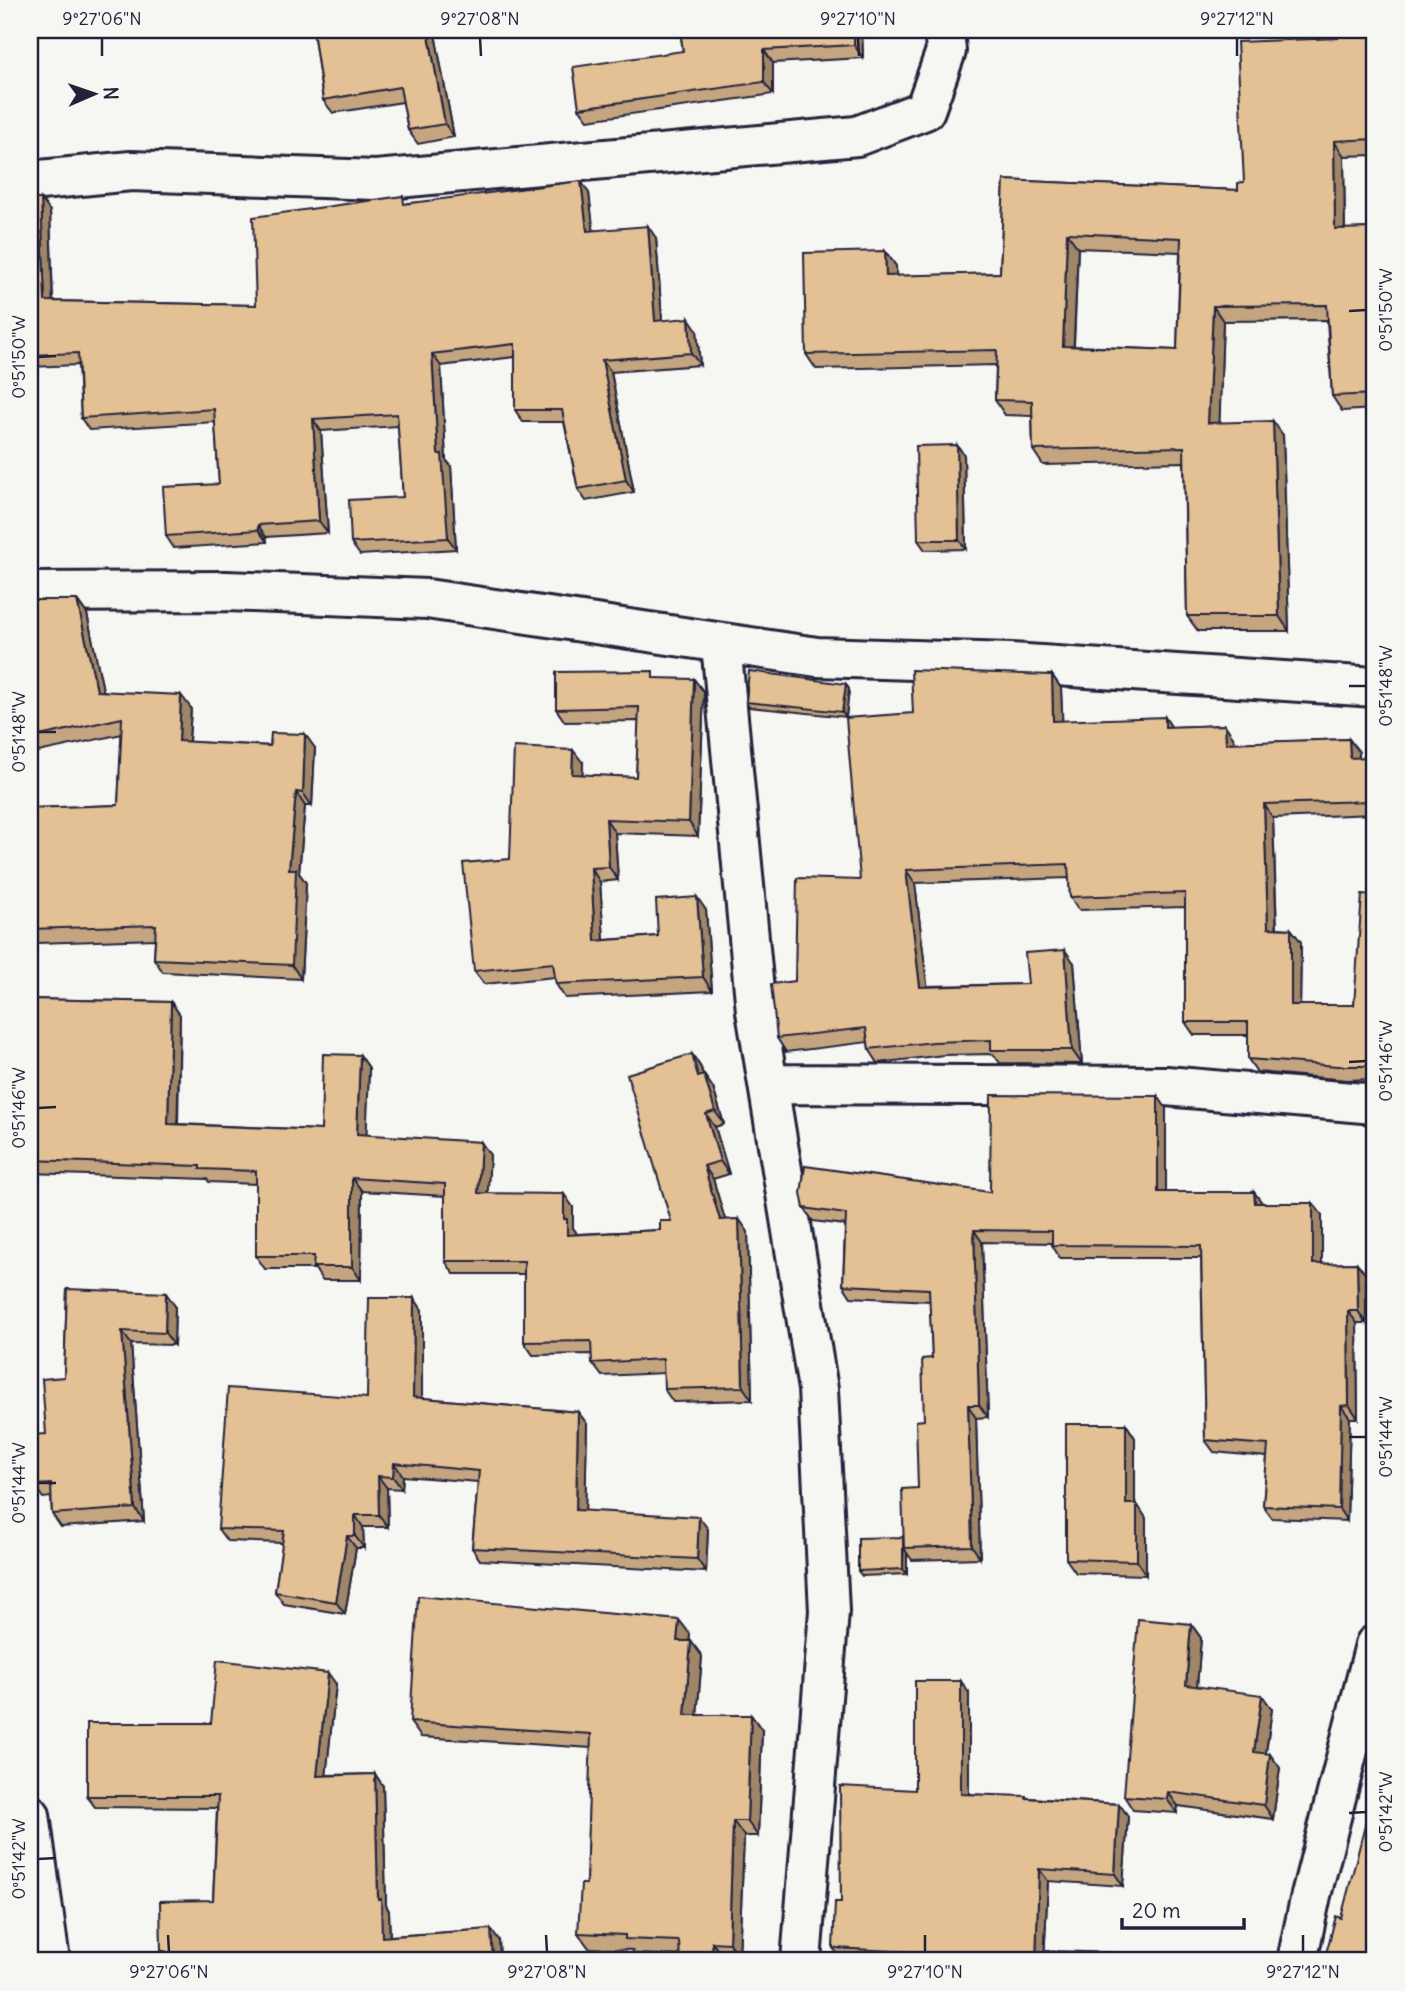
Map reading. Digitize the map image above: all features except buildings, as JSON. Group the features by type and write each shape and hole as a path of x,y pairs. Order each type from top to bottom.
{"street":[{"path":"30,181 131,172 376,180 857,136 925,110 946,51 944,30"},
{"path":"30,592 226,591 427,599 817,657 1011,663 1375,687"},
{"path":"721,644 756,1012 818,1389 829,1611 801,1961"},
{"path":"768,1084 1166,1086 1375,1104"},
{"path":"1297,1961 1311,1895 1375,1645"},
{"path":"30,1815 50,1961"}]}
